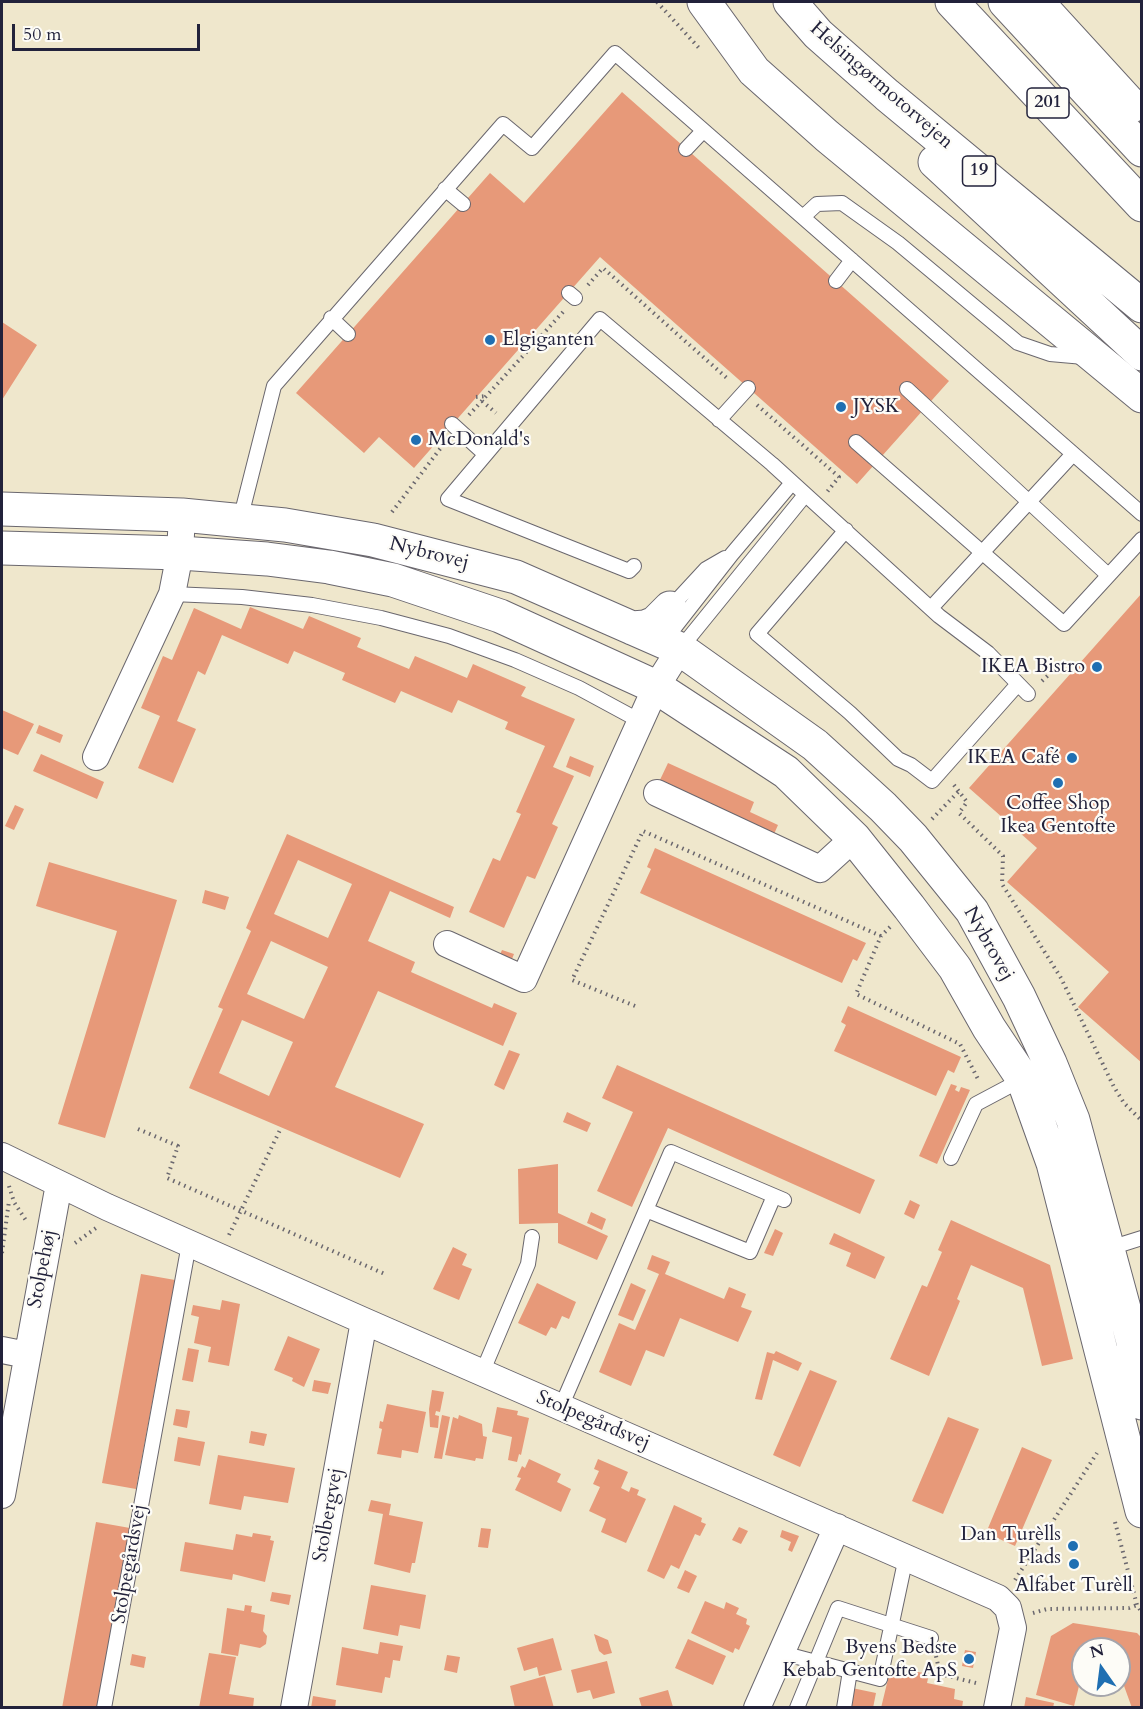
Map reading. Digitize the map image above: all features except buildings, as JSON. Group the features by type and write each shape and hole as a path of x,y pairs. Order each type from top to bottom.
{"main road":[{"path":"704,2 754,71 1142,396"},
{"name":"Helsingørmotorvejen","path":"790,2 818,34 887,95 1142,306"},
{"name":"201","path":"952,2 1142,205"},
{"name":"201","path":"1005,2 1142,150"},
{"path":"1037,2 1142,117"},
{"path":"818,34 844,77 1142,354"},
{"name":"Nybrovej","path":"2,509 182,515 285,525 373,540 452,558 516,577 632,628 854,838 955,968 989,1028 1037,1071 1073,1120 1110,1248 1139,1377"},
{"name":"Nybrovej","path":"2,548 180,553 267,559 329,567 393,580 500,616 520,608 663,659 780,718 815,745 883,807 913,838 972,911 1037,1071 1053,1163 1078,1258 1110,1442 1142,1511"},
{"path":"632,628 655,623 670,608"},
{"path":"663,659 678,672 687,671 755,716 780,718"},
{"path":"854,838 883,807"},
{"path":"1078,1258 1100,1296 1121,1378 1139,1377 1110,1442"}],"street":[{"path":"96,757 172,594 180,553 182,515"},
{"path":"447,944 524,979 640,721 663,659"},
{"path":"657,793 820,869 854,838"},
{"name":"Stolpegårdsvej","path":"2,1156 118,1212 364,1322 906,1557 1005,1608"},
{"name":"Stolpehøj","path":"2,1494 10,1404 27,1355 60,1184"},
{"name":"Stolbergvej","path":"294,1707 364,1322"},
{"path":"2,1350 27,1355"},
{"path":"757,1707 837,1527"},
{"path":"999,1698 1012,1638 1005,1608"}],"lane":[{"path":"240,520 274,386 331,318 503,124 532,148 615,53 1142,514"},
{"path":"686,148 703,130"},
{"path":"445,189 463,204"},
{"path":"803,217 817,204 842,203 898,243 1018,343 1050,354 1093,357"},
{"path":"836,281 852,260"},
{"path":"331,318 348,334"},
{"path":"634,566 628,571 448,499 600,319 846,530 931,608 988,653 1023,689 932,781 911,765 898,759 850,713 757,634 846,530"},
{"path":"719,420 748,388"},
{"path":"907,389 1108,575"},
{"path":"452,424 485,454"},
{"path":"856,442 1064,624 1142,539"},
{"path":"931,608 1073,454"},
{"path":"663,659 732,554 791,484"},
{"path":"663,659 805,495"},
{"path":"670,608 706,569 732,554"},
{"path":"172,594 242,597 312,605 415,627 515,660 579,688 640,721"},
{"path":"951,1158 976,1104 1037,1071"},
{"path":"561,1407 646,1210 672,1152 779,1198 750,1252 646,1210"},
{"path":"482,1373 528,1264 532,1237"},
{"path":"1110,1248 1142,1238"},
{"name":"Stolpegårdsvej","path":"104,1707 189,1244"},
{"path":"782,1653 880,1678 906,1557"},
{"path":"797,1707 838,1608 931,1638"},
{"path":"844,1707 850,1671"}],"path":[{"path":"675,332 683,330"},
{"path":"476,397 487,396"},
{"path":"392,512 426,467"},
{"path":"913,838 959,791 967,802 959,813 1003,856 1002,884 1060,978 1114,1088 1124,1103 1142,1121"},
{"path":"635,1006 572,980 643,831 881,936"},
{"path":"909,907 881,936 856,994 960,1044 988,1098"},
{"path":"138,1129 178,1146 167,1178 387,1275"},
{"path":"218,1257 280,1130"},
{"path":"2,1253 11,1202 8,1182"},
{"path":"2,1200 11,1202 45,1259 118,1212"},
{"path":"1110,1442 1020,1576 1005,1608 1129,1608 1137,1605"},
{"path":"931,1638 940,1674 999,1698"}],"place":[{"name":"Elgiganten","path":"490,340"},
{"name":"JYSK","path":"841,407"},
{"name":"McDonald's","path":"416,440"},
{"name":"IKEA Bistro","path":"1097,667"},
{"name":"IKEA Café","path":"1072,758"},
{"name":"Coffee Shop Ikea Gentofte","path":"1058,783"},
{"name":"Dan Turèlls Plads","path":"1073,1546"},
{"name":"Alfabet Turèll","path":"1074,1564"},
{"name":"Byens Bedste Kebab Gentofte ApS","path":"969,1659"}]}
